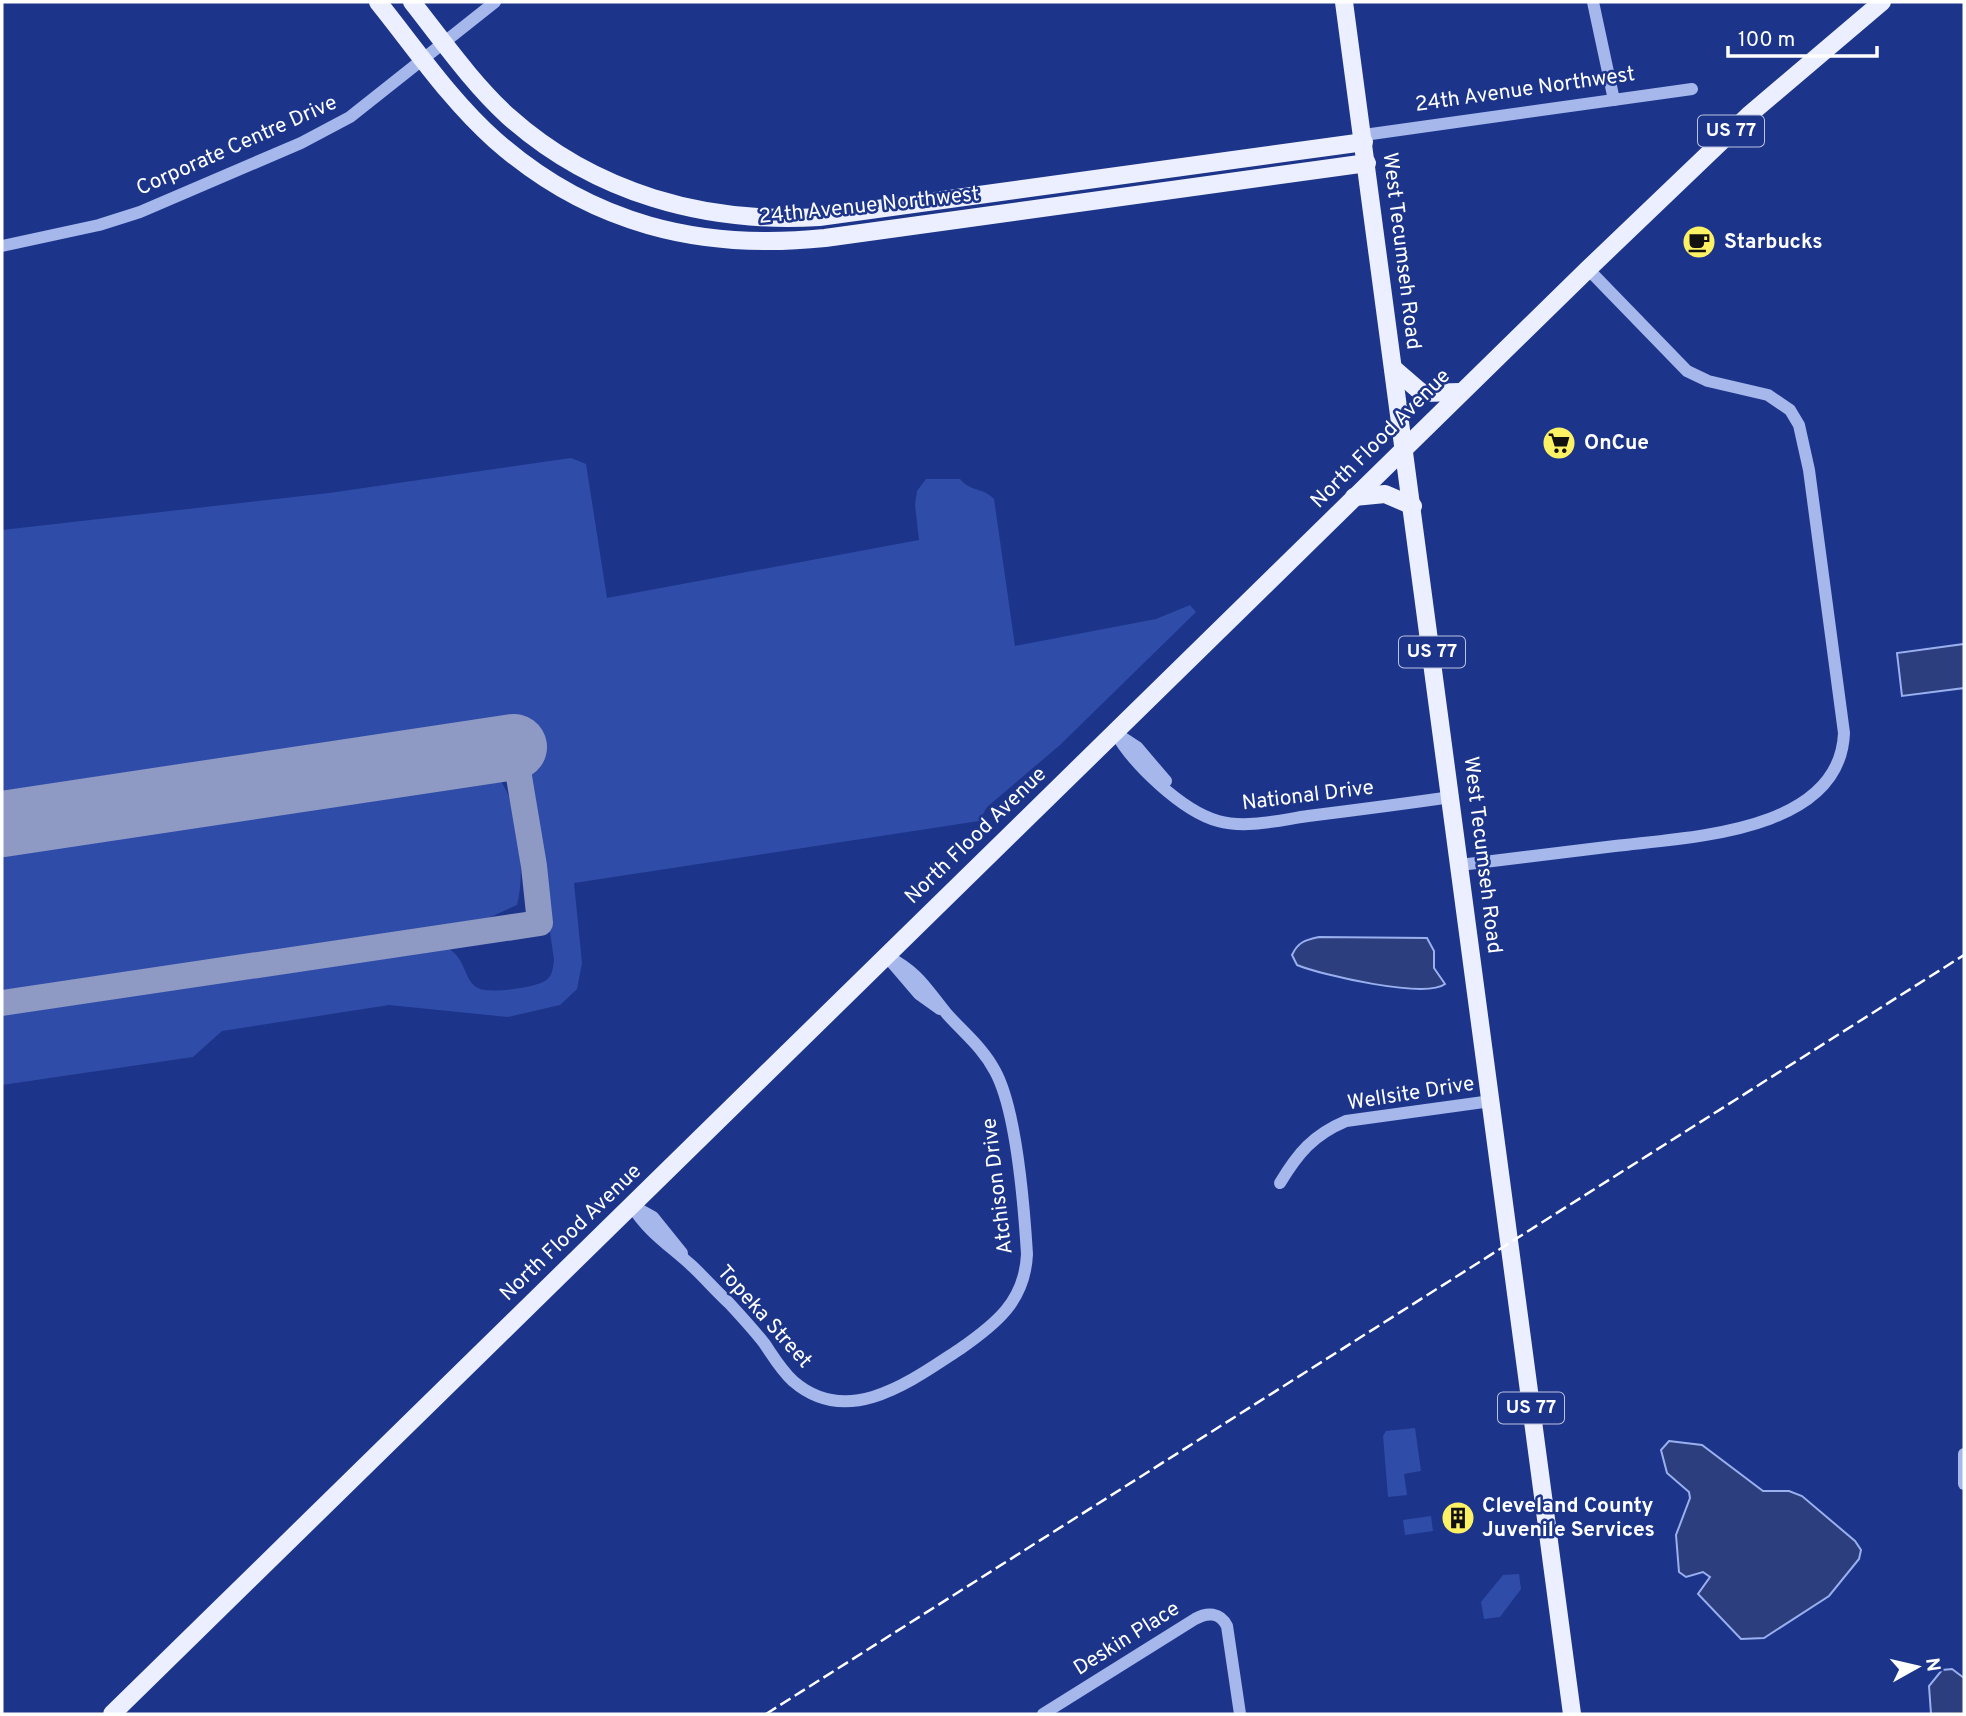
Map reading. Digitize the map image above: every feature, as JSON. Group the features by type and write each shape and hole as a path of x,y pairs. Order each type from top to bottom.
{"main road":[{"name":"24th Avenue Northwest","path":"378,2 494,139 568,195 642,224 720,240 777,243 825,238 1367,163"},
{"name":"24th Avenue Northwest","path":"412,2 506,114 573,164 638,194 697,211 782,219 831,216 1364,139"},
{"name":"West Tecumseh Road","path":"1344,2 1572,1714"},
{"name":"North Flood Avenue","path":"112,1714 1588,269 1750,114 1882,2"},
{"path":"1394,368 1424,393 1461,392"},
{"path":"1354,497 1385,494 1413,506"}],"street":[{"name":"Corporate Centre Drive","path":"2,246 99,225 140,212 301,143 350,117 495,2"},
{"path":"1593,2 1614,100"},
{"name":"24th Avenue Northwest","path":"1364,139 1692,89"},
{"path":"1460,865 1744,828 1789,810 1819,789 1836,769 1842,755 1842,719 1809,470 1799,425 1790,410 1768,395 1708,381 1687,371 1588,269"},
{"name":"National Drive","path":"1115,733 1128,755 1176,796 1206,817 1239,824 1451,797"},
{"name":"Atchison Drive","path":"887,956 898,974 919,994 947,1014 982,1051 1005,1092 1021,1195 1026,1263 1016,1299 1008,1310 974,1339 926,1370"},
{"name":"Wellsite Drive","path":"1280,1183 1304,1146 1324,1131 1346,1121 1491,1101"},
{"name":"Topeka Street","path":"632,1206 653,1217 691,1265 742,1317 793,1381 817,1396 841,1402 864,1401 891,1392 926,1370"},
{"path":"1964,1454 1964,1484"},
{"name":"Deskin Place","path":"1043,1714 1195,1619 1210,1614 1221,1618 1227,1626 1240,1714"}],"shaded area":[{"path":"571,458 586,464 607,598 919,540 915,505 917,491 926,479 960,479 994,499 1015,646 1156,619 1190,605 1196,612 1060,745 987,807 979,821 574,883 582,963 577,989 560,1005 508,1017 389,1005 222,1031 193,1057 2,1085 2,1011 447,947 459,958 473,985 483,990 510,990 546,980 552,973 554,960 520,723 2,799 2,530 329,493"},
{"path":"1964,644 1964,688 1902,696 1897,653"},
{"path":"494,773 503,784 515,817 521,855 520,891 517,905 484,920 412,934 2,995 2,845"},
{"path":"1319,937 1427,938 1434,951 1434,968 1445,984 1434,988 1396,987 1349,979 1297,965 1292,955 1299,944"},
{"path":"1415,1428 1421,1471 1404,1474 1407,1495 1388,1497 1383,1436 1386,1431"},
{"path":"1669,1441 1702,1445 1763,1491 1789,1491 1802,1496 1855,1541 1861,1550 1859,1559 1829,1596 1764,1638 1741,1639 1698,1594 1710,1577 1703,1572 1686,1577 1679,1572 1676,1535 1690,1498 1689,1492 1667,1473 1661,1450"},
{"path":"1431,1516 1433,1531 1405,1535 1403,1520"},
{"path":"1519,1574 1521,1589 1500,1617 1484,1619 1481,1602 1503,1575"},
{"path":"1952,1669 1964,1678 1964,1714 1931,1714 1929,1686 1942,1670"}],"taxiway":[{"path":"2,1003 540,923 534,866 514,747"}],"runway":[{"path":"2,824 514,747"}],"railway":[{"path":"766,1714 1964,955"}],"place":[{"name":"Starbucks","path":"1699,242"},
{"name":"OnCue","path":"1559,443"},
{"name":"Cleveland County Juvenile Services","path":"1458,1518"}]}
